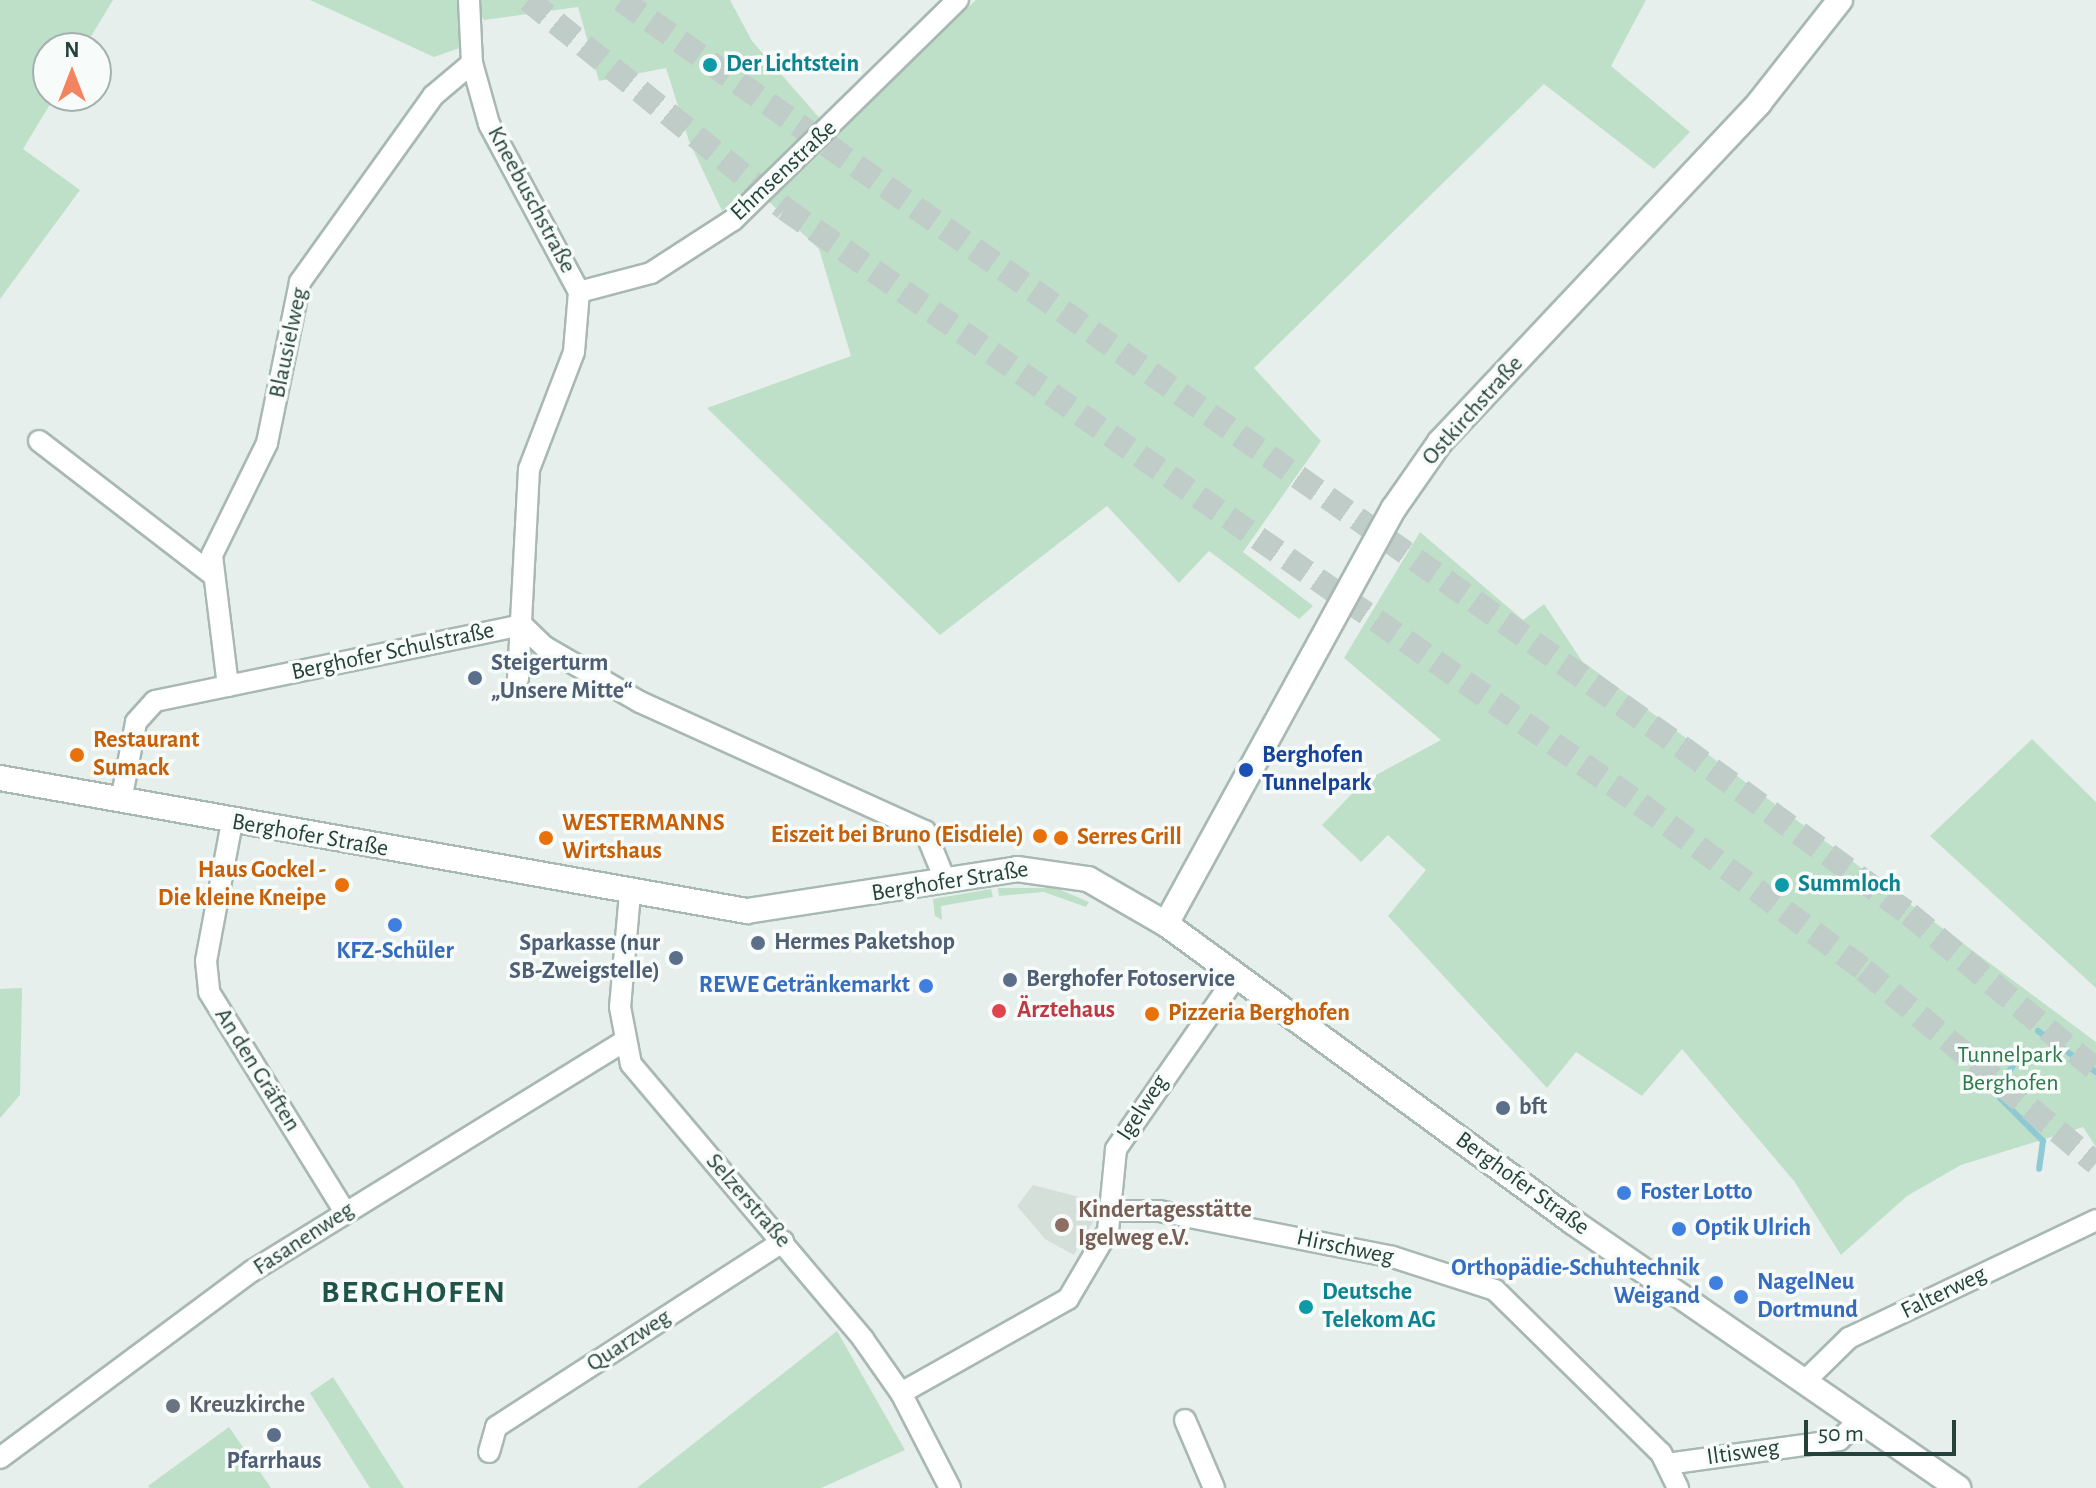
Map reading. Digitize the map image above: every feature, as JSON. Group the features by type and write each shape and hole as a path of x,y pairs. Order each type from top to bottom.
{"street":[{"name":"Kneebuschstraße","path":"469,0 472,63 497,143 579,292 574,352 529,469 518,679"},
{"name":"Ehmsenstraße","path":"579,292 665,267 733,220 958,0"},
{"name":"Ostkirchstraße","path":"1166,924 1394,508 1440,442 1759,103 1840,0"},
{"name":"Blausielweg","path":"228,686 212,574 217,537 267,443 300,282 433,96 472,63"},
{"path":"39,441 212,574"},
{"name":"Berghofer Schulstraße","path":"121,801 143,710 228,686 522,625 545,647 640,702 925,831 945,880"},
{"name":"Berghofer Straße","path":"0,778 630,893 772,910 945,880 1059,870 1166,924 1804,1382 1958,1488"},
{"name":"An den Gräften","path":"232,822 206,961 209,992 345,1212"},
{"name":"Selzerstraße","path":"630,893 620,981 623,1042 645,1084 783,1241 901,1393 950,1488"},
{"name":"Igelweg","path":"901,1393 1068,1299 1108,1231 1116,1149 1237,975"},
{"name":"Fasanenweg","path":"0,1458 202,1307 345,1212 623,1042"},
{"name":"Hirschweg","path":"1112,1211 1159,1211 1472,1279 1514,1303 1667,1464 1678,1488"},
{"name":"Falterweg","path":"1804,1382 1849,1338 2096,1220"},
{"name":"Quarzweg","path":"489,1452 496,1427 783,1241"},
{"path":"1185,1420 1214,1488"},
{"name":"Iltisweg","path":"1667,1464 1839,1440 1859,1421"}],"shaded area":[{"name":"Kindertagesstätte Igelweg e.V.","path":"1033,1185 1083,1198 1094,1220 1074,1255 1045,1239 1017,1206"}],"green space":[{"path":"0,0 113,0 94,32 32,32 32,112 45,112 23,149 80,190 0,299"},
{"path":"310,0 730,0 752,41 823,122 722,211 689,141 666,68 599,81 578,7 484,20 472,3 468,45 434,57"},
{"path":"976,0 1646,0 1611,66 1690,132 1654,169 1544,84 1254,368 1321,441 1243,552 1313,606 1299,619 1209,551 1179,583 1107,506 940,635 707,408 851,356 819,249 765,198"},
{"name":"Tunnelpark Berghofen","path":"1420,532 1523,620 1544,604 1582,661 2096,1042 2096,1147 2083,1127 1961,1165 1907,1196 1841,1255 1794,1181 1682,1049 1642,1096 1576,1052 1547,1088 1388,916 1426,870 1388,835 1361,862 1322,825 1363,782 1441,740 1344,658"},
{"path":"2032,739 2096,802 2096,988 1930,836"},
{"path":"998,888 1056,888 1089,902 1086,907 1044,892 999,896"},
{"path":"991,889 993,897 941,906 942,920 935,916 933,899"},
{"path":"22,988 20,1095 0,1118 0,989"},
{"path":"837,1331 905,1450 821,1488 637,1488"},
{"path":"333,1377 404,1488 370,1488 310,1393"},
{"path":"229,1427 271,1488 148,1486"}],"waterway":[{"path":"2038,1031 2096,1072"},
{"path":"2024,1050 2003,1080 2000,1098 2043,1141 2039,1169"}],"tunnel":[{"path":"528,0 785,209 1640,804 1864,970 2096,1163"},
{"path":"621,0 1683,748 1909,914 2096,1070"}],"place":[{"name":"Der Lichtstein","path":"710,65"},
{"name":"Steigerturm „Unsere Mitte“","path":"475,678"},
{"name":"Restaurant Sumack","path":"77,755"},
{"name":"Berghofen Tunnelpark","path":"1246,770"},
{"name":"Eiszeit bei Bruno (Eisdiele)","path":"1040,836"},
{"name":"WESTERMANNS Wirtshaus","path":"546,838"},
{"name":"Serres Grill","path":"1061,838"},
{"name":"Haus Gockel - Die kleine Kneipe","path":"342,885"},
{"name":"Summloch","path":"1782,885"},
{"name":"KFZ-Schüler","path":"395,925"},
{"name":"Hermes Paketshop","path":"758,943"},
{"name":"Sparkasse (nur SB-Zweigstelle)","path":"676,958"},
{"name":"Berghofer Fotoservice","path":"1010,980"},
{"name":"REWE Getränkemarkt","path":"926,986"},
{"name":"Ärztehaus","path":"999,1011"},
{"name":"Pizzeria Berghofen","path":"1152,1014"},
{"name":"bft","path":"1503,1108"},
{"name":"Foster Lotto","path":"1624,1193"},
{"name":"Kindertagesstätte Igelweg e.V.","path":"1062,1225"},
{"name":"Optik Ulrich","path":"1679,1229"},
{"name":"Orthopädie-Schuhtechnik Weigand","path":"1716,1283"},
{"name":"NagelNeu Dortmund","path":"1741,1297"},
{"name":"Deutsche Telekom AG","path":"1306,1307"},
{"name":"Kreuzkirche","path":"173,1406"},
{"name":"Pfarrhaus","path":"274,1435"}],"district":[{"name":"BERGHOFEN","path":"414,1292"}]}
